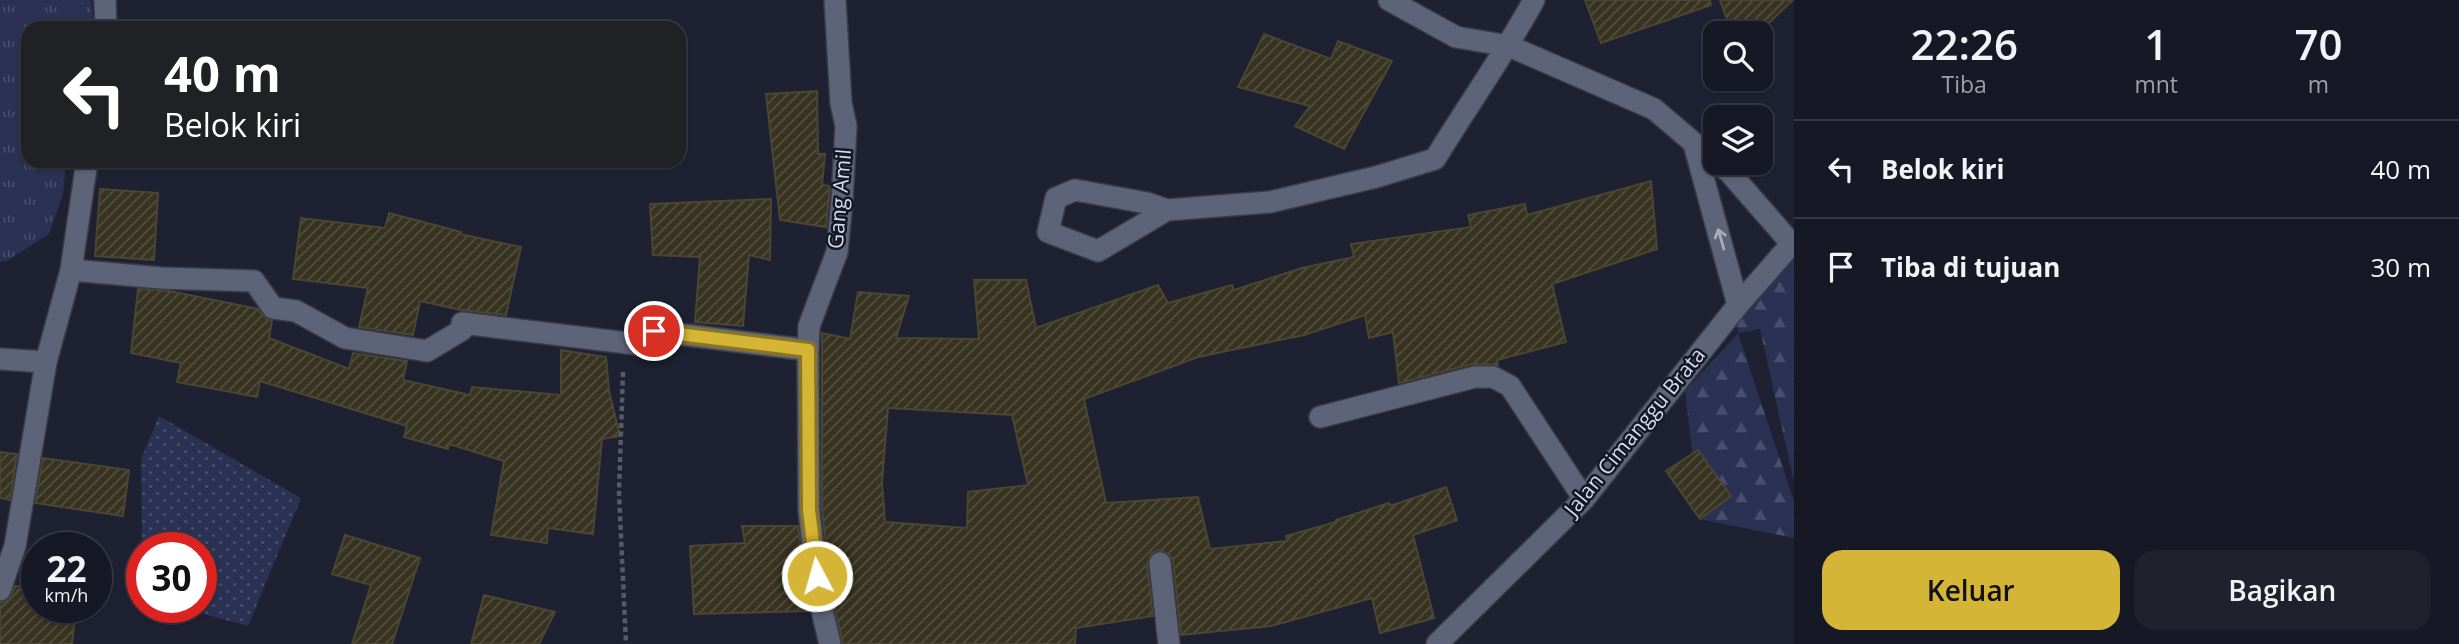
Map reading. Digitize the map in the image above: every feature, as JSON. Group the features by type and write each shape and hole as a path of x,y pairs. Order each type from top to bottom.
{"street":[{"path":"105,0 106,21"},
{"name":"Gang Amil","path":"830,644 818,594 809,510 808,350 809,326 837,252 842,201 846,126 841,103 835,0"},
{"path":"1389,0 1456,37 1509,46 1654,109 1703,151"},
{"path":"1167,211 1147,203 1075,190 1056,198 1048,232 1098,251 1167,211 1270,202 1376,177 1435,159 1475,94 1509,46 1534,0"},
{"path":"1694,144 1738,305"},
{"path":"0,590 15,546 46,362 71,270 86,168"},
{"path":"1732,175 1793,242"},
{"name":"Jalan Cimanggu Brata","path":"1437,644 1584,499 1738,305 1793,242"},
{"path":"71,270 161,278 254,281 273,308 296,311 345,338 427,351 462,330 462,323 652,346 654,331 808,350"},
{"path":"0,359 46,362"},
{"path":"1320,417 1475,377 1493,377 1510,386 1584,499"},
{"path":"1160,563 1169,644"}],"path":[{"path":"623,342 619,493 626,644"}],"green space":[{"path":"0,0 91,0 93,21 21,21 21,168 65,168 63,194 49,234 7,261 0,262"},
{"path":"1794,248 1794,482 1760,329 1738,333 1736,323"},
{"path":"1738,333 1794,501 1794,538 1700,519 1685,391"},
{"path":"159,416 301,498 248,626 217,618 217,532 142,532 141,459"}],"building":[{"path":"1585,0 1710,0 1711,5 1601,43"},
{"path":"1720,0 1793,0 1771,21 1728,21"},
{"path":"1264,34 1331,59 1338,41 1392,61 1344,149 1295,126 1310,106 1238,87"},
{"path":"817,91 818,154 825,154 822,185 830,186 826,227 780,220 766,94"},
{"path":"1651,181 1657,249 1552,284 1566,342 1497,360 1498,365 1472,364 1399,383 1393,332 1369,338 1365,315 1304,335 1198,357 1084,399 1106,503 1198,497 1210,549 1287,541 1286,536 1446,487 1457,520 1413,535 1434,618 1380,633 1372,598 1271,626 1181,635 1173,561 1170,555 1159,550 1152,553 1147,564 1153,616 1076,628 1075,644 843,644 831,592 822,509 822,333 850,339 858,292 909,296 896,338 979,339 974,280 1026,280 1036,328 1158,285 1168,303 1232,285 1234,290 1302,268 1354,257 1351,244 1471,227 1468,215 1525,204 1527,215","holes":["888,408 1012,415 1028,485 968,492 967,528 885,522 882,482"]},
{"path":"100,189 158,193 154,260 95,256"},
{"path":"771,199 770,260 749,255 743,326 695,322 700,257 653,255 650,204"},
{"path":"389,213 461,232 460,234 521,247 506,315 461,310 420,301 413,335 359,327 368,288 293,279 301,218 385,228"},
{"path":"138,289 169,291 258,309 266,319 272,321 269,338 349,369 353,353 407,361 403,380 470,395 472,387 561,395 561,350 606,357 609,391 620,436 602,439 593,534 548,528 547,543 491,535 504,461 449,444 448,449 404,437 407,426 260,381 257,397 177,382 181,363 131,353"},
{"path":"1698,450 1731,496 1700,519 1666,471"},
{"path":"0,452 17,454 10,500 0,498"},
{"path":"43,458 129,470 123,516 35,503"},
{"path":"742,526 798,526 809,611 694,614 690,546 745,543"},
{"path":"345,535 420,558 392,644 352,644 371,585 332,574"},
{"path":"15,586 21,587 21,623 74,623 72,644 0,644 0,603 9,599"},
{"path":"484,595 555,612 539,644 471,644"}],"route":[{"path":"654,331 808,350 809,510 817,576"}]}
